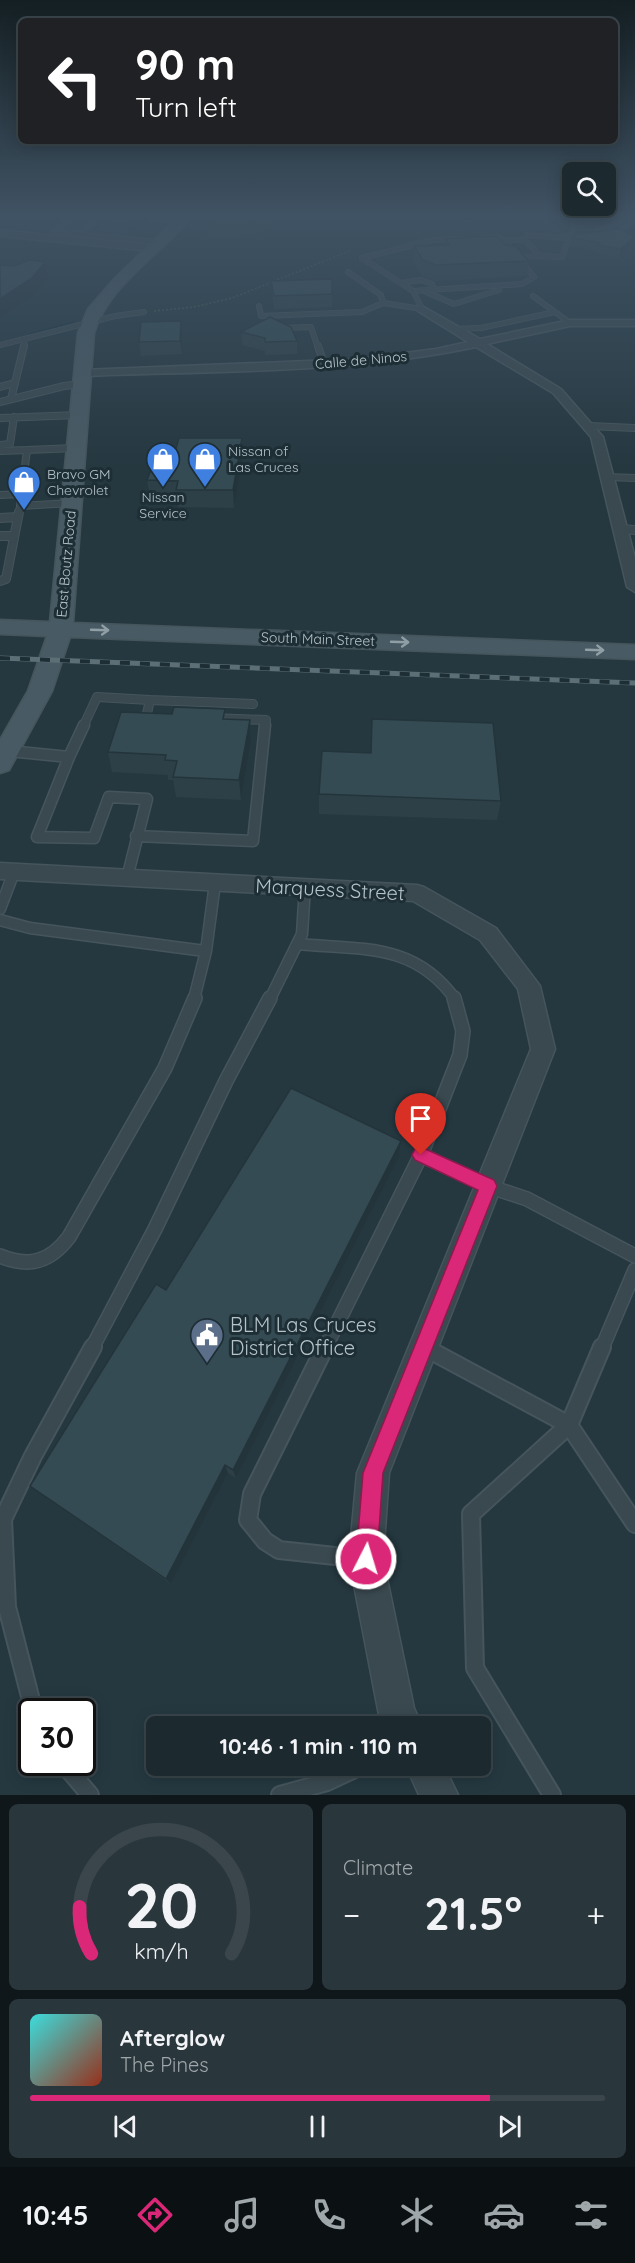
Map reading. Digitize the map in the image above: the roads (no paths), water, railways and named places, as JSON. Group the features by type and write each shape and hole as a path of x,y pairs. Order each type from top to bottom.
{"main road":[{"name":"East Boutz Road","path":"4,758 40,691 62,620 82,379 89,324 93,312 103,301"},
{"name":"South Main Street","path":"0,610 62,620 635,652"},
{"name":"South Main Street","path":"0,627 62,620 635,633"}],"street":[{"path":"422,309 557,391 589,426 597,437 635,587"},
{"name":"Calle de Ninos","path":"82,379 398,358 570,323 635,323"},
{"name":"Marquess Street","path":"7,872 417,893 488,934 529,986 543,1049 373,1473 366,1559 398,1716"},
{"path":"429,1776 439,1795"}],"lane":[{"path":"418,301 422,309"},
{"path":"446,301 454,304 465,301"},
{"path":"540,301 570,323"},
{"path":"259,306 261,315 362,312 383,303 422,309"},
{"path":"0,345 115,316 144,312"},
{"path":"455,329 481,327 555,312"},
{"path":"281,328 311,327 324,364"},
{"path":"11,399 25,340"},
{"path":"0,402 64,386 82,379"},
{"path":"0,387 15,383"},
{"path":"0,418 79,415"},
{"path":"0,445 10,444 14,417"},
{"path":"589,426 635,428"},
{"path":"0,451 76,448"},
{"path":"0,581 6,579 22,494 27,450"},
{"path":"607,477 635,478"},
{"path":"0,495 22,494"},
{"path":"20,506 72,503"},
{"path":"0,518 18,517"},
{"path":"620,529 635,530"},
{"path":"0,536 14,536"},
{"path":"126,878 147,799 109,797 94,838 37,837 97,697 253,704"},
{"path":"144,727 150,700"},
{"path":"136,836 253,841 266,720 197,717"},
{"path":"4,758 69,758"},
{"path":"0,909 7,872"},
{"path":"0,1256 20,1264 35,1262 49,1258 66,1241 175,1046 197,991 206,951 215,883"},
{"path":"30,1698 7,1607 3,1519 33,1456 155,1229 226,1081 250,1039 302,934 304,887"},
{"path":"0,920 30,928 206,951"},
{"path":"297,944 394,953 423,966 442,981 456,1000 463,1031 460,1055 421,1155 252,1494 249,1520 265,1541 279,1550 366,1559"},
{"path":"421,1155 488,1186 527,1199 635,1256"},
{"path":"552,1795 475,1668 471,1514 568,1425 635,1270"},
{"path":"424,1346 568,1425 635,1524"},
{"path":"74,1776 90,1795"},
{"path":"280,1795 327,1782 340,1776"}],"waterway":[{"path":"30,335 73,323"}],"railway":[{"path":"0,658 635,683"}],"place":[{"name":"Nissan Service","path":"163,488"},
{"name":"Nissan of Las Cruces","path":"205,488"},
{"name":"Bravo GM Chevrolet","path":"24,511"},
{"name":"BLM Las Cruces District Office","path":"207,1364"}]}
